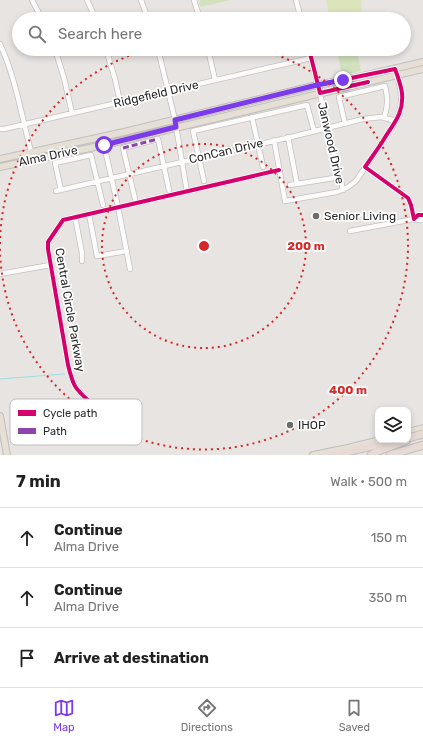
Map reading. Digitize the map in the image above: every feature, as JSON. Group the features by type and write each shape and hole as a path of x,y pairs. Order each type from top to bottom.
{"highway":[{"path":"411,438 423,434"},
{"path":"334,455 384,443"},
{"path":"371,455 398,443"},
{"path":"390,455 423,445"}],"main road":[{"name":"Alma Drive","path":"0,167 104,145 320,93 396,72 423,62"},
{"name":"Alma Drive","path":"0,159 102,138 317,85 423,69"},
{"path":"0,416 7,455"},
{"path":"411,431 423,428"},
{"path":"313,455 375,441"}],"street":[{"path":"32,0 38,12"},
{"path":"87,0 93,12"},
{"path":"141,0 145,12"},
{"path":"194,0 198,12"},
{"path":"296,0 299,12"},
{"path":"0,44 10,68 33,159"},
{"path":"57,56 72,113"},
{"path":"108,56 120,102"},
{"path":"160,56 175,120 187,192"},
{"path":"210,56 215,80"},
{"name":"Ridgefield Drive","path":"0,129 311,58"},
{"name":"Janwood Drive","path":"311,58 342,190"},
{"path":"274,140 285,201 342,190 356,181 396,121 402,104 402,94 396,72"},
{"path":"345,124 339,97 385,86 388,98 384,118"},
{"path":"204,181 194,131 307,105 314,131"},
{"path":"252,118 263,167"},
{"name":"ConCan Drive","path":"97,182 91,155 55,163 58,191 288,138 363,119 384,118 396,121"},
{"path":"288,138 297,184"},
{"path":"135,199 123,148 158,139 169,190"},
{"path":"104,145 130,269"},
{"path":"82,261 82,253 75,217 279,170"},
{"path":"290,185 340,177"},
{"path":"97,182 103,205"},
{"path":"89,214 97,256 127,251"},
{"path":"414,219 418,215 423,214"},
{"name":"Central Circle Parkway","path":"75,217 63,220 48,242 48,249 71,378 79,393 87,399"},
{"path":"350,231 414,219 423,220"},
{"path":"0,274 50,265"}],"green space":[{"path":"200,0 230,0 201,7 199,4"},
{"path":"326,0 361,0 362,12 329,12"},
{"path":"338,56 358,56 361,71 342,75"}],"waterway":[{"path":"0,379 64,374"}],"marked path":[{"path":"123,148 158,139"}],"cycle path":[{"path":"311,56 320,93 368,82"},
{"path":"317,85 395,69 402,93 400,112 395,123 365,167 408,198 414,219 418,215 423,215"},
{"path":"87,399 80,393 73,382 68,365 48,249 48,242 63,220 279,170"}],"place":[{"name":"Senior Living","path":"316,216"},
{"name":"IHOP","path":"290,425"}],"route":[{"path":"104,145 176,127 175,120 343,80"}]}
